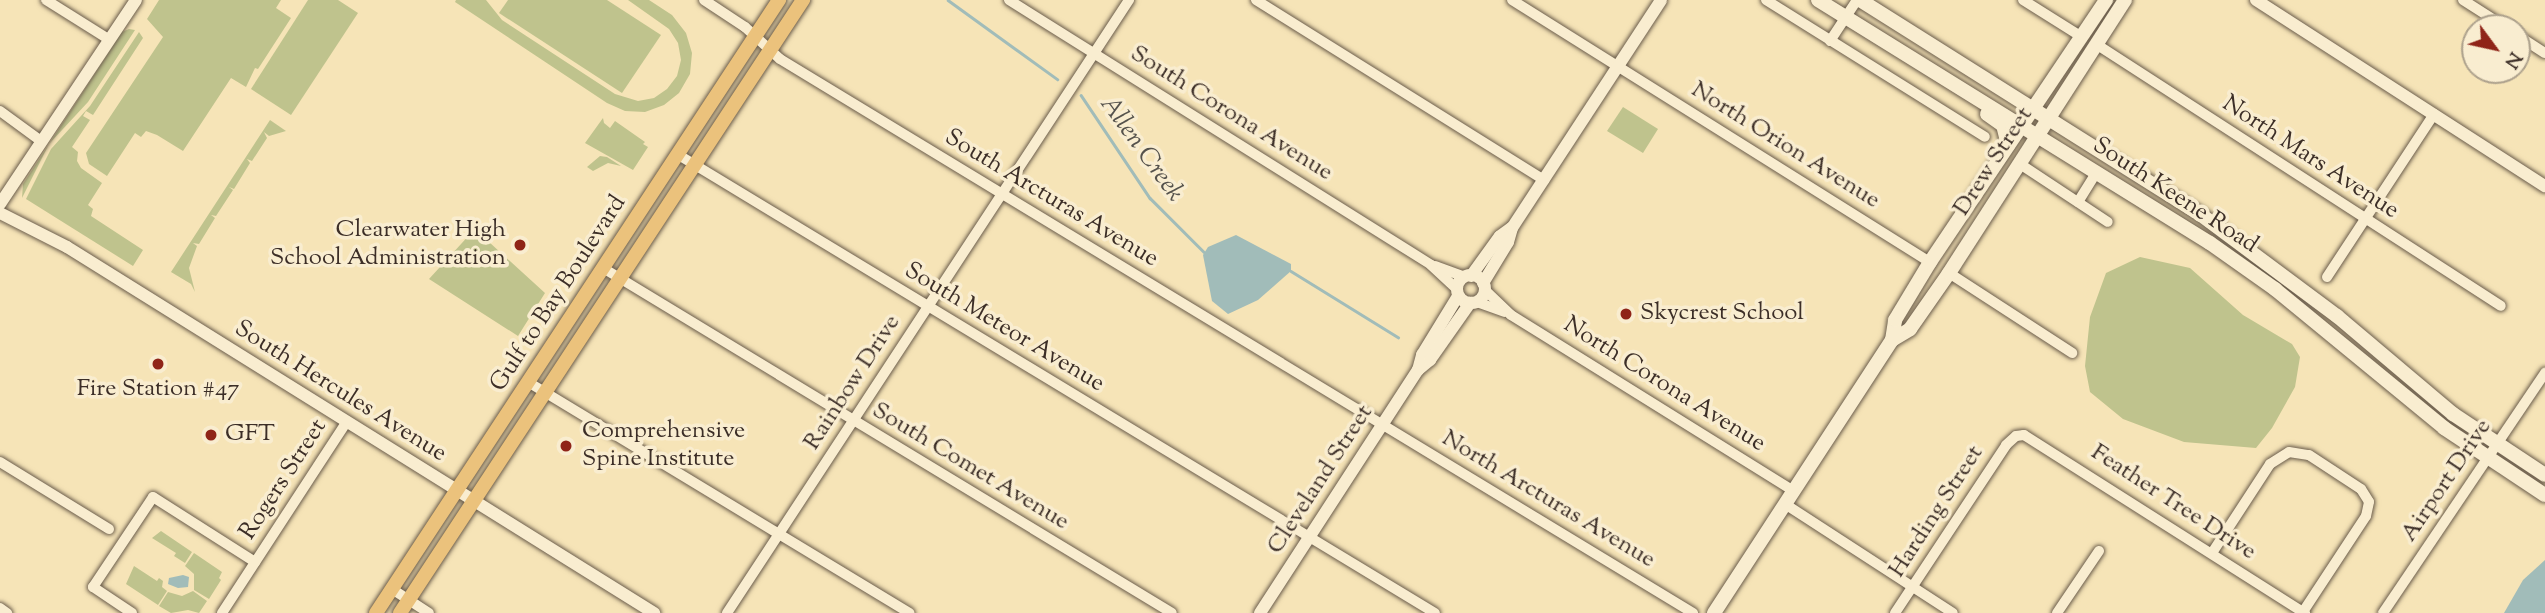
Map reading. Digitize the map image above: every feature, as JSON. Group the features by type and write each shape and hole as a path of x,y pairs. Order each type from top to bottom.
{"main road":[{"name":"Gulf to Bay Boulevard","path":"376,613 779,0"},
{"name":"Gulf to Bay Boulevard","path":"400,613 803,0"},
{"name":"South Keene Road","path":"1818,0 1885,42 2180,201 2288,278 2408,379 2496,444 2545,475"},
{"name":"South Keene Road","path":"1858,0 2035,121 2054,146 2275,289 2397,391 2487,459 2545,495"},
{"name":"Drew Street","path":"1714,613 1892,340 1895,320 2008,145 2061,99 2125,0"},
{"path":"1949,273 1962,237 2087,40 2102,6"},
{"name":"Drew Street","path":"1892,340 1910,329 2020,164 2035,121 2102,6"},
{"path":"1885,42 1927,76 1999,122 2006,133 2008,145"}],"street":[{"path":"46,0 110,40"},
{"path":"0,204 136,0"},
{"name":"South Arcturas Avenue","path":"704,0 770,50 1382,424"},
{"name":"South Corona Avenue","path":"1010,0 1431,265 1465,298"},
{"name":"Rainbow Drive","path":"727,613 1129,0"},
{"path":"1256,0 1544,180"},
{"name":"North Orion Avenue","path":"1512,0 1930,262"},
{"path":"1465,298 1484,286 1508,242 1512,228 1661,0"},
{"path":"1766,0 1985,137"},
{"path":"1830,41 1858,0"},
{"path":"2023,0 2082,37"},
{"path":"2256,0 2545,187"},
{"path":"2463,0 2485,14"},
{"name":"North Mars Avenue","path":"2096,44 2501,306"},
{"path":"0,111 41,141"},
{"path":"2327,277 2434,114"},
{"name":"South Meteor Avenue","path":"677,154 1435,613"},
{"path":"2020,164 2108,222"},
{"path":"2078,202 2097,172"},
{"path":"651,197 666,208"},
{"name":"South Hercules Avenue","path":"0,213 67,247 654,613"},
{"path":"1465,298 1468,276 1500,236 1512,228"},
{"name":"South Corona Avenue","path":"1431,265 1468,276"},
{"name":"South Comet Avenue","path":"603,268 1172,613"},
{"path":"1949,273 2072,353"},
{"path":"1468,276 1484,286"},
{"name":"North Corona Avenue","path":"1484,286 1511,315"},
{"name":"Cleveland Street","path":"1260,613 1418,370 1422,355 1465,298"},
{"name":"North Corona Avenue","path":"1465,298 1511,315 1794,491"},
{"name":"Airport Drive","path":"2383,613 2545,373"},
{"path":"528,382 910,613"},
{"name":"Rogers Street","path":"222,613 347,421"},
{"name":"North Arcturas Avenue","path":"1382,424 1693,613"},
{"name":"Feather Tree Drive","path":"2016,436 2031,437 2304,613"},
{"name":"Harding Street","path":"1895,613 2006,445 2016,436"},
{"path":"2212,553 2270,464 2289,452 2309,455 2361,489 2369,502 2366,516 2304,613"},
{"path":"0,462 109,529"},
{"name":"Rogers Street","path":"132,613 93,587 153,496 256,562"},
{"path":"1785,504 1953,613"},
{"path":"2057,613 2098,551"},
{"path":"392,589 429,613"},
{"path":"0,608 7,613"}],"green space":[{"path":"159,0 281,0 276,8 291,18 258,69 255,68 246,87 231,78 183,151 157,135 146,131 141,137 135,133 107,176 89,164 86,153 163,37 147,19"},
{"path":"308,0 338,0 358,13 291,115 251,89"},
{"path":"486,0 502,20 615,94 638,101 654,98 667,89 677,76 681,60 678,43 669,29 628,0 649,0 672,15 686,33 692,53 690,74 679,93 664,105 645,112 625,111 607,103 455,2"},
{"path":"508,0 607,0 661,35 622,93 499,13"},
{"path":"135,30 88,102 49,144 122,32"},
{"path":"139,32 143,38 93,115 86,111 83,116 90,120 72,147 78,152 77,161 81,168 102,183 88,205 93,209 91,216 143,250 133,266 26,199 51,149 90,106"},
{"path":"1623,107 1658,129 1643,153 1607,131"},
{"path":"603,118 610,128 615,121 648,147 633,170 585,143"},
{"path":"270,120 286,131 269,136 264,132 267,138 252,161 247,159 250,163 234,189 229,187 233,190 216,216 211,215 215,218 199,244 193,243 197,246 189,268 195,292 191,284 171,272"},
{"path":"49,144 22,198 23,184"},
{"path":"600,156 607,157 621,166 608,163 593,171 587,167"},
{"path":"472,232 486,245 489,242 545,293 518,336 429,279"},
{"path":"2140,257 2190,268 2243,315 2292,344 2300,357 2295,387 2272,428 2256,448 2184,442 2123,419 2090,392 2085,366 2090,317 2106,273"},
{"path":"161,531 192,552 185,563 174,556 176,553 152,538"},
{"path":"194,553 222,572 219,578 221,580 209,599 194,590 194,574 185,566"},
{"path":"134,566 157,581 159,578 163,581 162,587 167,591 158,605 126,584"},
{"path":"193,591 207,601 199,613 188,610 171,613 159,606 168,592 182,596"}],"water":[{"path":"1236,235 1291,264 1291,271 1258,300 1228,314 1212,301 1203,255 1208,247"},
{"path":"2545,560 2545,613 2504,613 2523,580"},
{"path":"183,575 189,577 188,587 178,588 168,584 169,578"}],"waterway":[{"name":"Allen Creek","path":"948,0 1057,79"},
{"name":"Allen Creek","path":"1081,95 1150,198 1204,252"},
{"name":"Allen Creek","path":"1291,271 1398,337"}],"place":[{"name":"Clearwater High School Administration","path":"520,245"},
{"name":"Skycrest School","path":"1626,314"},
{"name":"Fire Station #47","path":"158,364"},
{"name":"GFT","path":"211,435"},
{"name":"Comprehensive Spine Institute","path":"566,446"}]}
